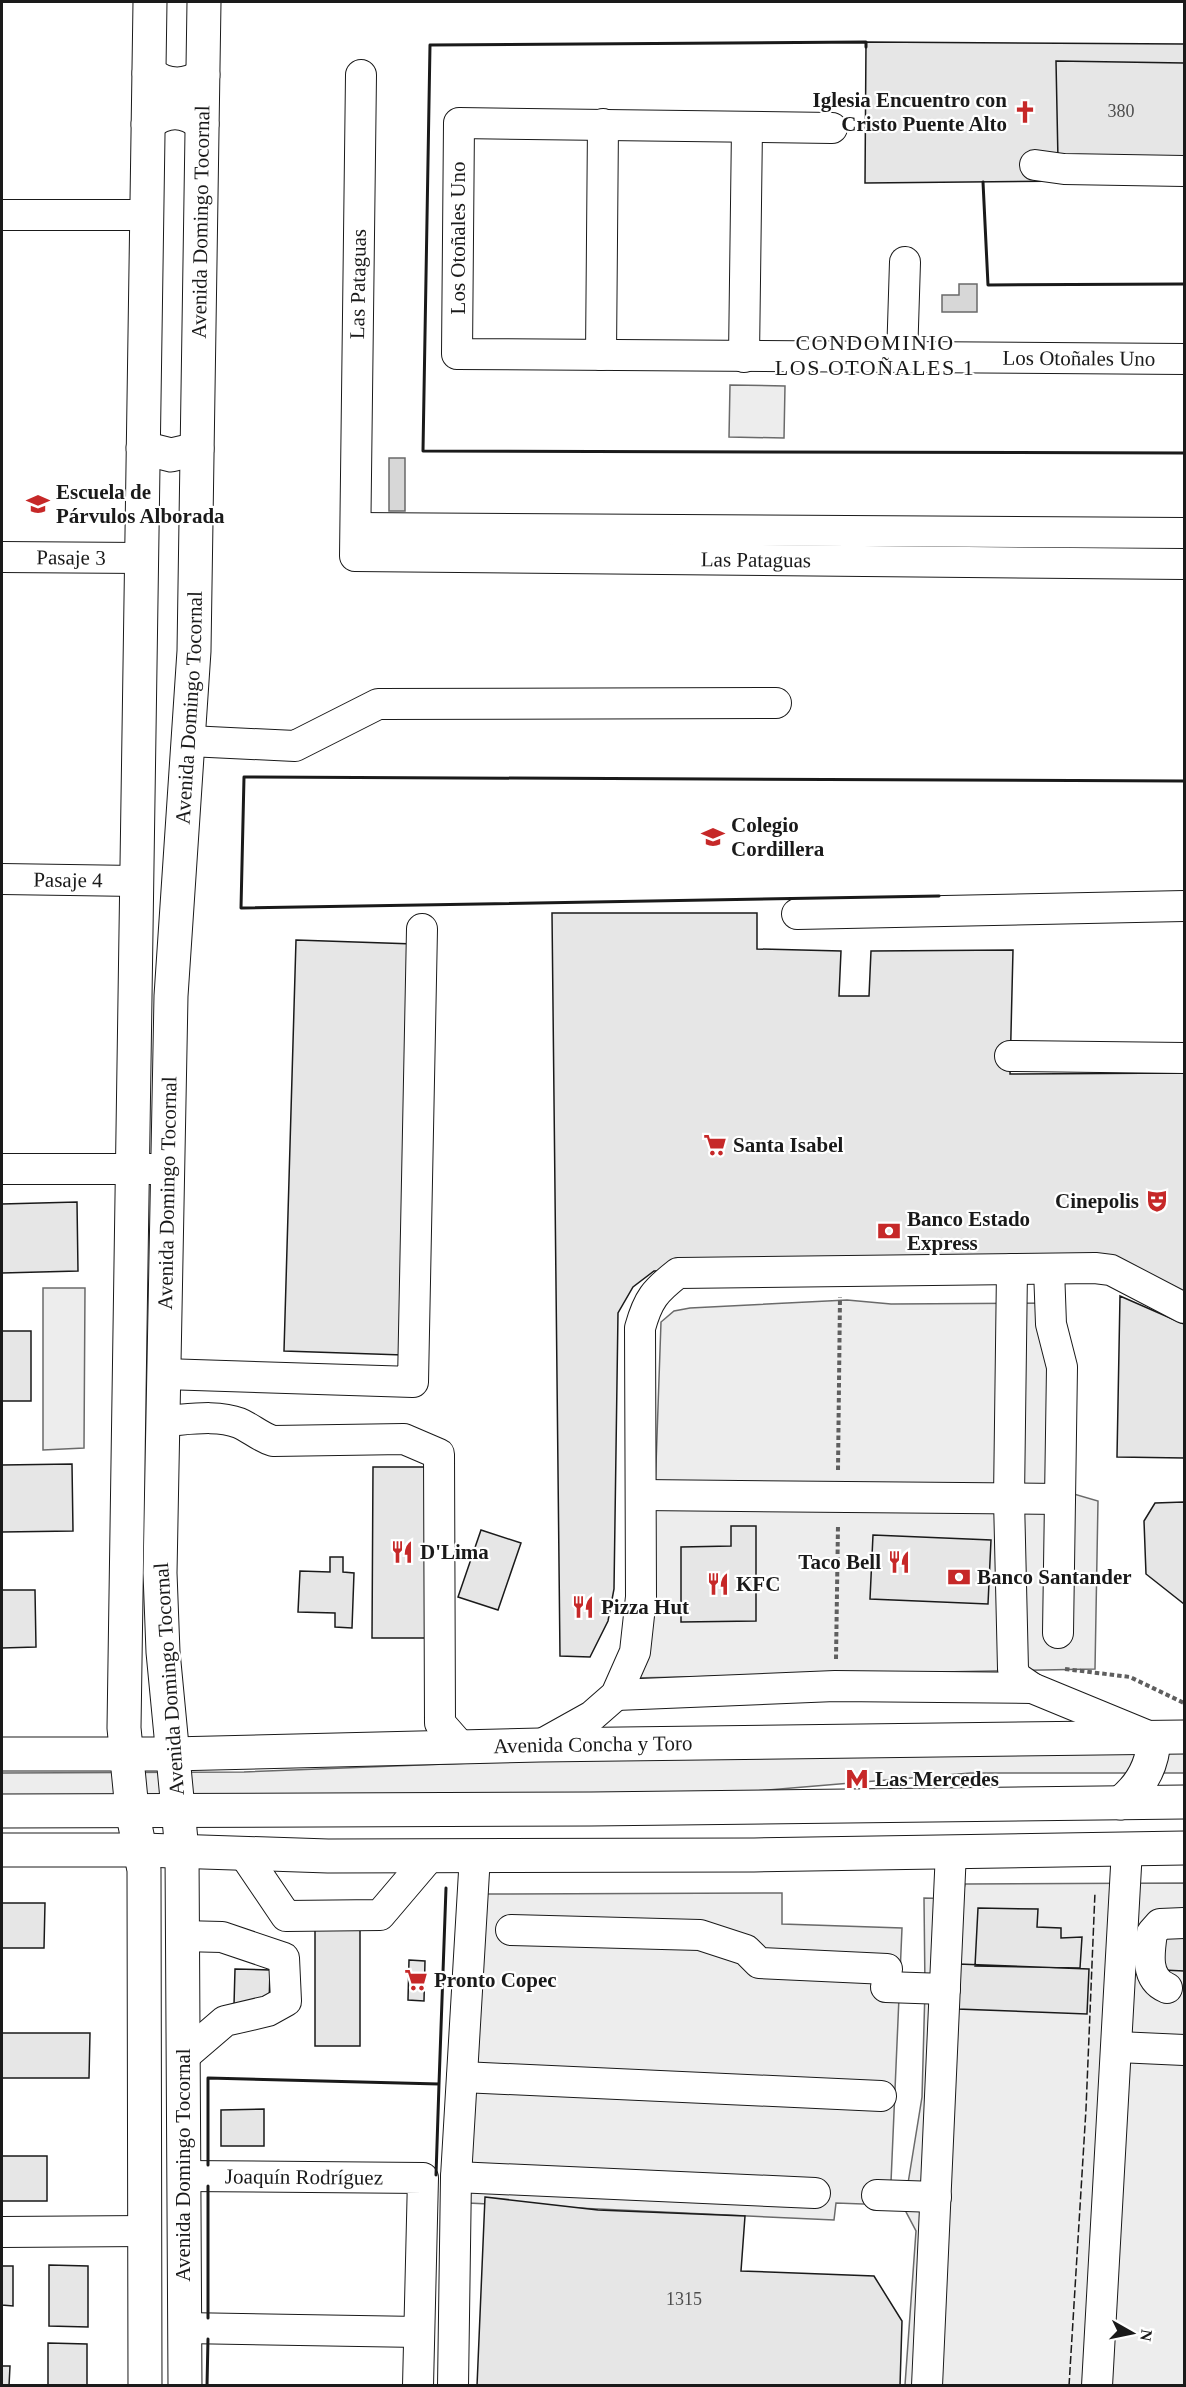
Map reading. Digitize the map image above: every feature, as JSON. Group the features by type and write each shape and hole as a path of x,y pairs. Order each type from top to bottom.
{"main road":[{"name":"Avenida Domingo Tocornal","path":"146,2385 142,1850 132,1810 125,1754 150,2"},
{"name":"Avenida Domingo Tocornal","path":"185,2385 182,1851 163,1652 160,1574 171,996 189,746 197,449 204,2"},
{"path":"149,73 166,84 176,85 195,81 203,75"},
{"path":"148,124 155,118 174,112 194,117 202,124"},
{"path":"143,448 171,455 197,449"},
{"path":"139,750 163,757 189,746"},
{"path":"1120,1803 1139,1786 1147,1772 1154,1749 1169,1737"},
{"name":"Avenida Concha y Toro","path":"2,1754 172,1754 540,1745 1169,1737"},
{"path":"2,1811 591,1809 1185,1802"},
{"path":"591,1809 754,1855"},
{"path":"2,1850 142,1850 244,1854 754,1855 1185,1848"}],"street":[{"name":"Las Pataguas","path":"361,75 355,556 1185,564"},
{"name":"Los Otoñales Uno","path":"832,128 459,123 457,354 1185,359"},
{"path":"601,355 603,124"},
{"path":"744,357 747,127"},
{"path":"1035,165 1064,169 1185,171"},
{"path":"2,215 146,215"},
{"path":"902,358 905,262"},
{"name":"Las Pataguas","path":"356,528 1185,533"},
{"name":"Pasaje 3","path":"2,557 141,558"},
{"path":"189,746 295,746 378,704 776,704"},
{"name":"Pasaje 4","path":"2,879 136,880"},
{"path":"797,914 1185,906"},
{"path":"164,1374 413,1382 422,929"},
{"path":"1010,1056 1185,1058"},
{"path":"2,1169 167,1169"},
{"path":"1012,1269 1009,1499 1013,1669 1016,1677 1032,1688 1169,1737"},
{"path":"1048,1269 1051,1324 1062,1367 1058,1633"},
{"path":"540,1745 592,1716 616,1695 632,1662 639,1630 642,1495 640,1328 645,1309 654,1292 678,1273 1111,1270 1185,1308"},
{"path":"163,1421 223,1419 240,1423 259,1437 273,1441 404,1439 439,1455 440,1723 461,1747"},
{"path":"642,1495 1060,1499"},
{"path":"616,1695 836,1686 1032,1688"},
{"path":"1097,2385 1118,2047 1127,1849"},
{"path":"927,2385 951,1851"},
{"path":"183,2057 225,2021 268,2011 286,2001 284,1958 286,1916 244,1854"},
{"path":"286,1916 380,1915 431,1855"},
{"path":"453,2385 456,2177 475,1855"},
{"path":"1176,1989 1160,1985 1151,1973 1152,1933 1155,1928 1166,1922 1185,1923"},
{"path":"511,1930 700,1935 746,1950 759,1963 886,1978 945,1989"},
{"path":"182,1936 222,1937 284,1958"},
{"path":"1121,1986 1176,1989"},
{"path":"1118,2047 1185,2050"},
{"path":"462,2077 881,2096"},
{"name":"Joaquín Rodríguez","path":"184,2176 423,2178 419,2332"},
{"path":"456,2177 815,2193"},
{"path":"877,2195 936,2197"},
{"path":"2,2232 145,2231"},
{"path":"184,2328 419,2332 418,2385"}],"shaded area":[{"path":"959,284 977,284 977,312 942,312 942,295 959,295"},
{"path":"730,385 785,386 784,438 729,437"},
{"path":"389,458 405,458 405,511 389,511"},
{"path":"43,1288 85,1288 84,1448 43,1450"},
{"path":"847,1300 891,1304 1061,1303 1060,1490 1098,1501 1095,1669 631,1678 655,1493 661,1322 674,1311 690,1308"},
{"path":"1184,1750 1184,1773 970,1773 660,1799 2,1801 2,1773 244,1772 574,1759"},
{"path":"1184,1883 1184,2385 905,2385 916,2231 904,2208 922,2097 925,1989 924,1898 962,1899 965,1884"},
{"path":"782,1893 782,1924 902,1928 890,2205 836,2203 834,2220 468,2203 486,1894"}],"building":[{"name":"Iglesia Encuentro con Cristo Puente Alto","path":"866,42 1184,44 1184,180 865,183"},
{"name":"Iglesia Encuentro con Cristo Puente Alto","path":"1056,61 1184,63 1184,159 1058,160"},
{"path":"552,913 757,913 757,949 841,951 839,996 869,996 871,951 1013,950 1010,1074 1184,1073 1184,1299 1110,1264 654,1271 633,1287 618,1313 614,1589 608,1621 590,1657 560,1656"},
{"path":"296,940 414,944 403,1355 284,1351"},
{"path":"77,1202 78,1271 2,1273 2,1204"},
{"path":"1120,1296 1184,1324 1184,1458 1117,1457"},
{"path":"2,1331 31,1331 31,1401 2,1401"},
{"path":"72,1464 73,1531 2,1532 2,1465"},
{"name":"D'Lima","path":"373,1467 431,1467 430,1638 372,1638"},
{"path":"1184,1502 1184,1604 1146,1574 1144,1521 1155,1503"},
{"name":"KFC","path":"731,1526 756,1526 756,1621 681,1622 681,1547 731,1546"},
{"path":"481,1530 521,1543 498,1610 458,1597"},
{"path":"873,1535 991,1540 988,1604 870,1599"},
{"path":"330,1557 343,1557 343,1572 354,1573 352,1628 335,1627 335,1613 298,1612 300,1571 330,1572"},
{"path":"2,1590 35,1590 36,1647 2,1648"},
{"path":"2,1903 45,1903 44,1948 2,1948"},
{"path":"978,1908 1038,1909 1037,1927 1061,1928 1061,1938 1082,1937 1080,1968 975,1966"},
{"path":"315,1923 360,1923 360,2046 315,2046"},
{"path":"1164,1928 1184,1929 1184,1971 1163,1970"},
{"name":"Pronto Copec","path":"409,1960 425,1961 424,2001 408,2000"},
{"path":"958,1964 1089,1969 1087,2014 957,2009"},
{"path":"235,1969 270,1970 269,2006 234,2005"},
{"path":"2,2033 90,2033 89,2078 2,2078"},
{"path":"264,2109 264,2146 221,2146 221,2110"},
{"path":"2,2156 47,2156 47,2201 2,2201"},
{"path":"485,2197 598,2210 745,2216 741,2271 874,2276 902,2321 900,2386 477,2386"},
{"path":"49,2265 88,2266 88,2327 49,2326"},
{"path":"2,2266 13,2266 13,2306 2,2305"},
{"path":"48,2343 87,2344 87,2386 48,2386"},
{"path":"2,2366 10,2366 9,2386 2,2386"}],"fence":[{"path":"1069,2386 1086,2109 1095,1892"}],"wall":[{"path":"866,47 866,42 430,45 423,451 1184,453"},
{"path":"983,182 988,285 1184,284"},
{"path":"939,896 241,908 244,777 1184,781"},
{"path":"439,2084 446,1888"},
{"path":"208,2078 439,2084 436,2175"},
{"path":"208,2078 208,2165"},
{"path":"208,2186 208,2318"},
{"path":"207,2386 208,2339"}],"place":[{"name":"Iglesia Encuentro con Cristo Puente Alto","path":"1025,112"},
{"name":"Escuela de Párvulos Alborada","path":"38,504"},
{"name":"Colegio Cordillera","path":"713,837"},
{"name":"Santa Isabel","path":"715,1145"},
{"name":"Cinepolis","path":"1157,1201"},
{"name":"Banco Estado Express","path":"889,1231"},
{"name":"D'Lima","path":"402,1552"},
{"name":"Taco Bell","path":"899,1562"},
{"name":"Banco Santander","path":"959,1577"},
{"name":"KFC","path":"718,1584"},
{"name":"Pizza Hut","path":"583,1607"},
{"name":"Las Mercedes","path":"857,1779"},
{"name":"Pronto Copec","path":"416,1980"}],"district":[{"name":"CONDOMINIO LOS OTOÑALES 1","path":"875,354"}]}
